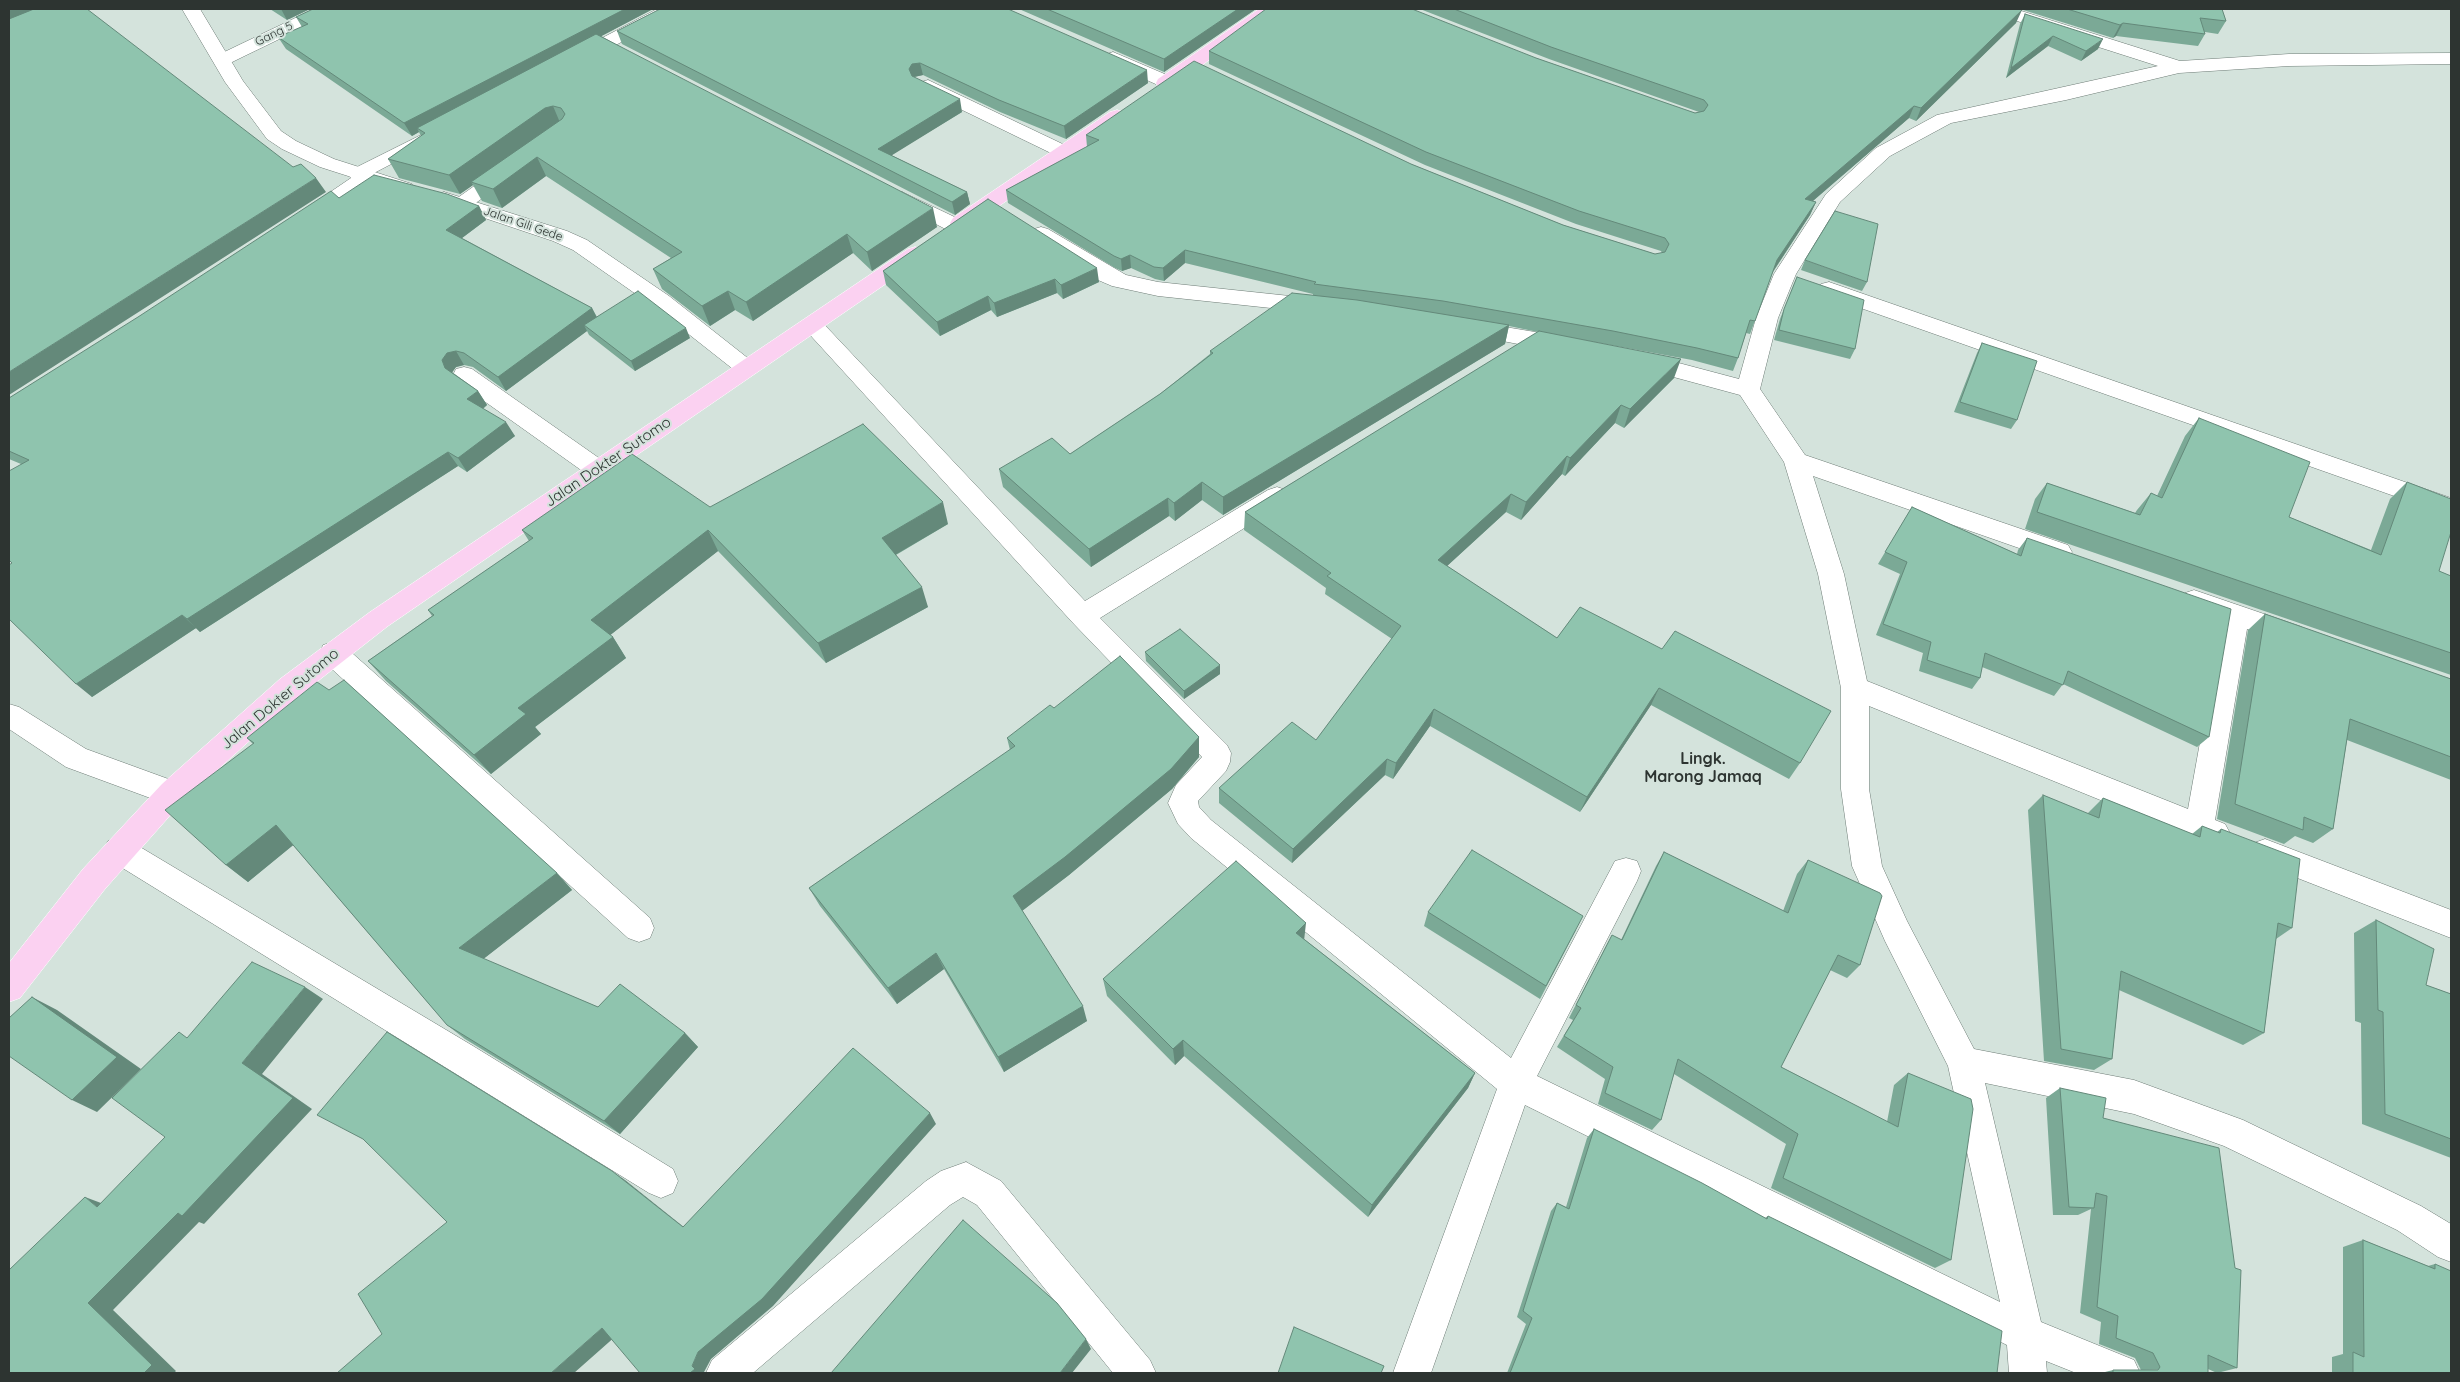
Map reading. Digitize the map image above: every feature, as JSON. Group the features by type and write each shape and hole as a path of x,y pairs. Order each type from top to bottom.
{"main road":[{"name":"Jalan Dokter Sutomo","path":"9,987 57,924 119,850 172,793 260,712 334,653 597,469 746,368 812,326 956,226 1006,212 1064,152 1167,82 1201,68 1270,9"}],"street":[{"name":"Jalan Gili Gede","path":"191,9 249,104 274,134 289,145 362,176 463,203 560,236 580,245 661,302 746,368"},
{"name":"Gang 5","path":"222,60 327,9"},
{"path":"560,67 670,9"},
{"path":"1998,9 2179,67"},
{"path":"604,44 622,53"},
{"path":"1097,51 1167,82"},
{"path":"1748,389 1767,318 1800,279 1817,221 1833,198 1883,152 1944,119 1979,110 2066,94 2179,67 2289,60 2451,58"},
{"path":"922,83 1064,152"},
{"path":"286,230 362,176 437,132"},
{"path":"463,203 524,160"},
{"path":"886,189 956,226"},
{"path":"1006,212 1106,275 1120,281 1158,289 1336,308"},
{"path":"1800,279 2451,506"},
{"path":"1450,324 1590,350"},
{"path":"812,326 1082,616 1217,753 1216,762 1211,770 1186,794 1183,803 1188,815 1201,829 1516,1083 2025,1334 2122,1373"},
{"path":"1502,358 1531,339"},
{"path":"1618,356 1688,371 1748,389 1796,461 1831,574 1855,688 1854,789 1868,866 1896,931 1964,1063 2025,1334 2028,1373"},
{"path":"464,375 597,469"},
{"path":"1796,461 2083,560"},
{"path":"1082,616 1292,487"},
{"path":"2173,592 2311,640"},
{"path":"2199,827 2236,614"},
{"path":"334,653 640,928"},
{"path":"1855,688 2199,827 2451,924"},
{"path":"9,715 76,758 172,793"},
{"path":"119,850 461,1057 661,1181"},
{"path":"1412,1373 1516,1083 1626,871"},
{"path":"1964,1063 2134,1097 2231,1132 2409,1218 2451,1244"},
{"path":"725,1373 938,1193 953,1183 966,1179 989,1193 1137,1373"}],"building":[{"path":"34,9 87,9 293,167 301,164 316,178 9,372 9,19"},
{"path":"313,9 625,9 404,123 278,37 308,24 296,17"},
{"path":"660,9 1008,9 1147,70 1064,126 999,100 920,63 912,64 909,69 912,76 960,99 878,149 967,192 952,202 617,31"},
{"path":"1047,9 1238,9 1164,59"},
{"path":"1266,9 1412,9 1536,58 1695,113 1704,111 1708,105 1704,100 1551,47 1454,9 2022,10 1921,108 1914,106 1805,199 1816,202 1777,260 1755,321 1750,320 1738,358 1613,331 1443,301 1314,284 1316,282 1185,250 1163,268 1154,267 1130,255 1121,259 1114,256 1006,190 1099,140 1086,135 1194,61 1411,164 1563,225 1655,254 1665,252 1669,244 1665,238 1579,211 1426,152 1209,51"},
{"path":"2067,9 2222,9 2226,21 2200,18 2205,34 2123,23 2120,25"},
{"path":"2025,14 2103,39 2086,51 2053,36 2011,68"},
{"path":"596,34 933,208 867,252 847,234 746,302 728,291 702,306 653,269 682,252 537,157 493,189 471,182 562,119 565,114 561,108 553,106 545,108 449,175 388,159 425,133 417,128"},
{"path":"374,175 447,194 479,206 446,230 592,308 498,377 464,353 456,351 447,353 442,360 445,368 478,391 467,399 506,422 458,458 448,452 187,619 182,615 76,684 9,619 9,565 12,563 9,560 9,471 29,460 9,451 9,398 138,317 331,191 339,198"},
{"path":"988,199 1097,268 1061,285 1055,279 994,303 988,296 937,322 883,271"},
{"path":"1835,211 1878,224 1867,282 1805,260"},
{"path":"1797,277 1864,300 1855,349 1779,330 1784,309"},
{"path":"638,291 686,328 631,361 584,325"},
{"path":"1292,293 1357,300 1509,325 1223,497 1202,482 1174,503 1168,498 1089,549 999,469 1052,438 1070,454 1160,394 1213,353 1210,351"},
{"path":"1539,331 1681,359 1630,409 1621,405 1570,458 1567,456 1526,502 1511,494 1438,560 1557,638 1580,607 1662,649 1675,631 1831,711 1800,763 1659,688 1587,797 1434,709 1396,763 1387,759 1293,849 1219,788 1292,722 1316,740 1401,626 1327,576 1331,573 1245,512"},
{"path":"1982,343 2037,361 2017,420 1960,402"},
{"path":"2199,418 2310,462 2289,517 2381,555 2407,482 2451,499 2451,532 2439,571 2451,576 2451,653 2037,512 2047,483 2140,515 2151,493 2162,498"},
{"path":"863,424 943,502 882,538 922,587 818,643 708,530 591,620 613,637 518,708 526,714 474,755 368,661 434,615 428,610 533,538 522,530 632,454 710,507"},
{"path":"1912,507 2021,556 2027,538 2231,609 2209,737 2068,671 2063,685 1985,653 1980,678 1927,660 1931,642 1883,624 1907,562 1885,552"},
{"path":"2265,614 2451,679 2451,757 2350,719 2333,829 2304,817 2303,830 2235,804"},
{"path":"1180,629 1220,665 1184,691 1145,652"},
{"path":"1120,656 1199,737 1171,769 1065,857 1013,896 1083,1006 998,1057 936,953 888,988 809,888 1015,746 1007,738 1050,705 1054,708"},
{"path":"344,680 557,873 459,948 598,1007 620,984 685,1033 604,1121 447,1025 276,825 226,865 165,810 254,743 247,738 317,682 329,690"},
{"path":"2043,795 2099,818 2103,798 2200,837 2202,826 2220,833 2221,829 2300,859 2292,928 2278,923 2264,1033 2121,971 2112,1059 2061,1049"},
{"path":"1472,850 1583,916 1546,986 1428,912"},
{"path":"1664,852 1788,913 1808,860 1880,893 1882,896 1860,965 1838,955 1781,1067 1898,1127 1908,1073 1971,1099 1973,1109 1951,1260 1783,1178 1798,1134 1678,1059 1661,1120 1605,1093 1613,1067 1564,1036 1581,1008 1576,1005 1612,935 1622,940"},
{"path":"1236,861 1306,923 1296,933 1475,1073 1372,1205 1183,1040 1173,1049 1103,979"},
{"path":"2376,920 2434,949 2426,985 2451,994 2451,1139 2385,1114 2383,1012 2378,1010"},
{"path":"252,962 305,987 242,1063 293,1098 182,1216 178,1213 88,1303 152,1365 144,1373 9,1373 9,1270 85,1197 97,1207 165,1137 112,1098 179,1032 187,1038"},
{"path":"32,997 117,1057 72,1100 9,1056 9,1018"},
{"path":"387,1032 612,1171 683,1227 853,1048 930,1113 762,1299 698,1352 692,1366 695,1369 690,1373 640,1373 602,1328 551,1373 337,1373 382,1334 358,1294 447,1222 363,1139 317,1115"},
{"path":"2060,1088 2106,1098 2103,1118 2219,1148 2235,1268 2241,1270 2237,1368 2208,1355 2208,1373 2113,1373 2113,1370 2158,1370 2160,1367 2153,1353 2116,1338 2118,1316 2097,1307 2107,1196 2096,1193 2094,1208 2069,1207"},
{"path":"1594,1129 1702,1183 1767,1219 1768,1216 2002,1331 1997,1373 1510,1373 1532,1318 1523,1311 1557,1203 1569,1209"},
{"path":"963,1220 1057,1303 1086,1339 1060,1373 831,1373"},
{"path":"2363,1240 2435,1269 2435,1264 2451,1271 2451,1373 2353,1373 2353,1352 2364,1357"},
{"path":"1294,1327 1384,1366 1381,1373 1278,1373"}],"district":[{"name":"Lingk. Marong Jamaq","path":"1703,768"}]}
